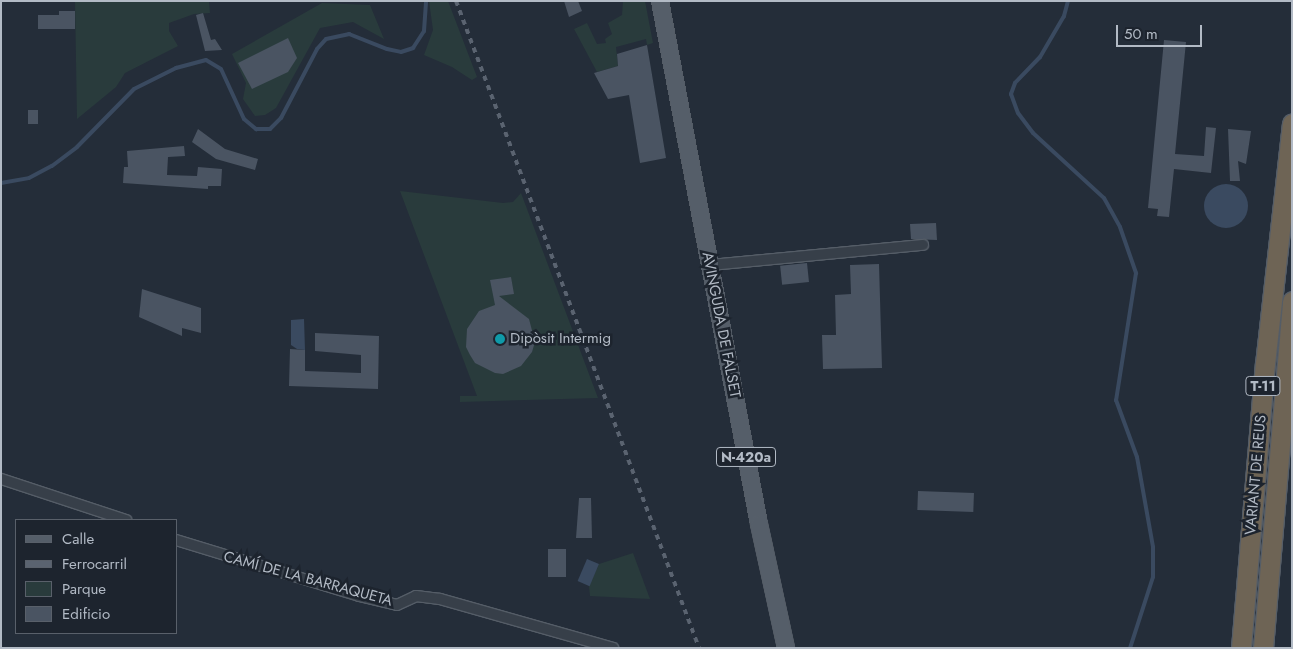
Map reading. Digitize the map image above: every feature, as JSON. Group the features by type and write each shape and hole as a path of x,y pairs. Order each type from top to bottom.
{"highway":[{"name":"VARIANT DE REUS","path":"1241,648 1265,364 1292,124"},
{"name":"VARIANT DE REUS","path":"1263,648 1292,301"}],"main road":[{"name":"AVINGUDA DE FALSET","path":"660,1 759,524 786,648"}],"street":[{"path":"710,265 923,245"},
{"path":"1,480 123,519"},
{"name":"CAMÍ DE LA BARRAQUETA","path":"178,541 359,596 397,604 416,596 440,599 613,648"}],"green space":[{"path":"75,1 209,1 210,13 194,14 169,23 169,31 178,46 125,73 116,87 77,119"},
{"path":"429,1 448,1 477,77 472,80 452,67 424,55 433,30"},
{"path":"623,1 645,1 653,43 647,45 646,39 616,47 618,66 597,72 574,29 587,23 597,44 606,43 605,39 612,34 608,23 622,15"},
{"path":"322,3 370,5 384,39 353,22 320,28 276,108 265,115 255,116 243,99 246,83 232,54"},
{"path":"400,191 503,203 513,202 521,193 598,398 460,402 460,396 477,396"},
{"path":"633,553 650,599 590,596 589,586 599,564"}],"water":[{"path":"1226,184 1238,188 1244,194 1248,206 1244,218 1238,224 1226,228 1214,224 1208,218 1204,206 1208,194 1214,188"},
{"path":"304,319 305,350 297,349 291,345 291,320"},
{"path":"587,559 599,564 590,586 578,581"}],"building":[{"path":"564,1 578,1 582,11 569,17"},
{"path":"59,11 75,11 75,29 38,29 38,15 59,15"},
{"path":"203,13 211,40 215,39 222,50 205,51 196,15"},
{"path":"288,38 297,58 288,72 252,89 238,63"},
{"path":"1164,40 1186,42 1175,154 1204,156 1206,127 1216,128 1211,173 1174,169 1169,217 1157,216 1158,209 1148,208"},
{"path":"647,45 666,158 640,163 629,95 608,99 594,73 618,66 617,54"},
{"path":"28,110 38,110 38,124 28,124"},
{"path":"198,129 225,149 258,159 255,170 216,159 192,142"},
{"path":"1228,129 1251,131 1246,164 1238,161 1240,181 1230,181"},
{"path":"184,146 185,156 168,157 167,175 197,176 198,167 222,169 221,186 208,186 208,189 123,183 124,167 128,167 127,151"},
{"path":"936,223 937,240 911,239 910,224"},
{"path":"807,263 809,282 782,285 780,266"},
{"path":"879,264 882,368 823,369 822,335 836,335 835,295 851,294 850,265"},
{"name":"Dipòsit Intermig","path":"511,277 514,294 499,296 529,319 535,342 532,352 521,366 503,374 495,373 475,363 466,347 467,329 479,311 495,305 490,280"},
{"path":"142,289 201,308 201,333 182,328 182,336 139,317"},
{"path":"315,333 379,336 378,389 289,386 290,349 305,350 305,371 361,373 361,355 315,351"},
{"path":"918,491 974,493 973,512 917,510"},
{"path":"579,498 591,498 592,538 576,538"},
{"path":"548,549 566,549 566,577 548,577"}],"waterway":[{"path":"1,183 29,178 52,166 77,147 134,89 176,68 206,60 221,69 244,119 256,129 270,129 281,118 317,49 326,39 349,34 387,49 401,52 413,48 424,31 426,1"},
{"path":"1068,1 1064,16 1040,57 1015,83 1011,94 1018,113 1033,133 1104,198 1120,227 1136,273 1116,400 1137,457 1153,547 1153,577 1130,648"}],"railway":[{"path":"456,1 699,648"}],"place":[{"name":"Dipòsit Intermig","path":"500,339"}]}
